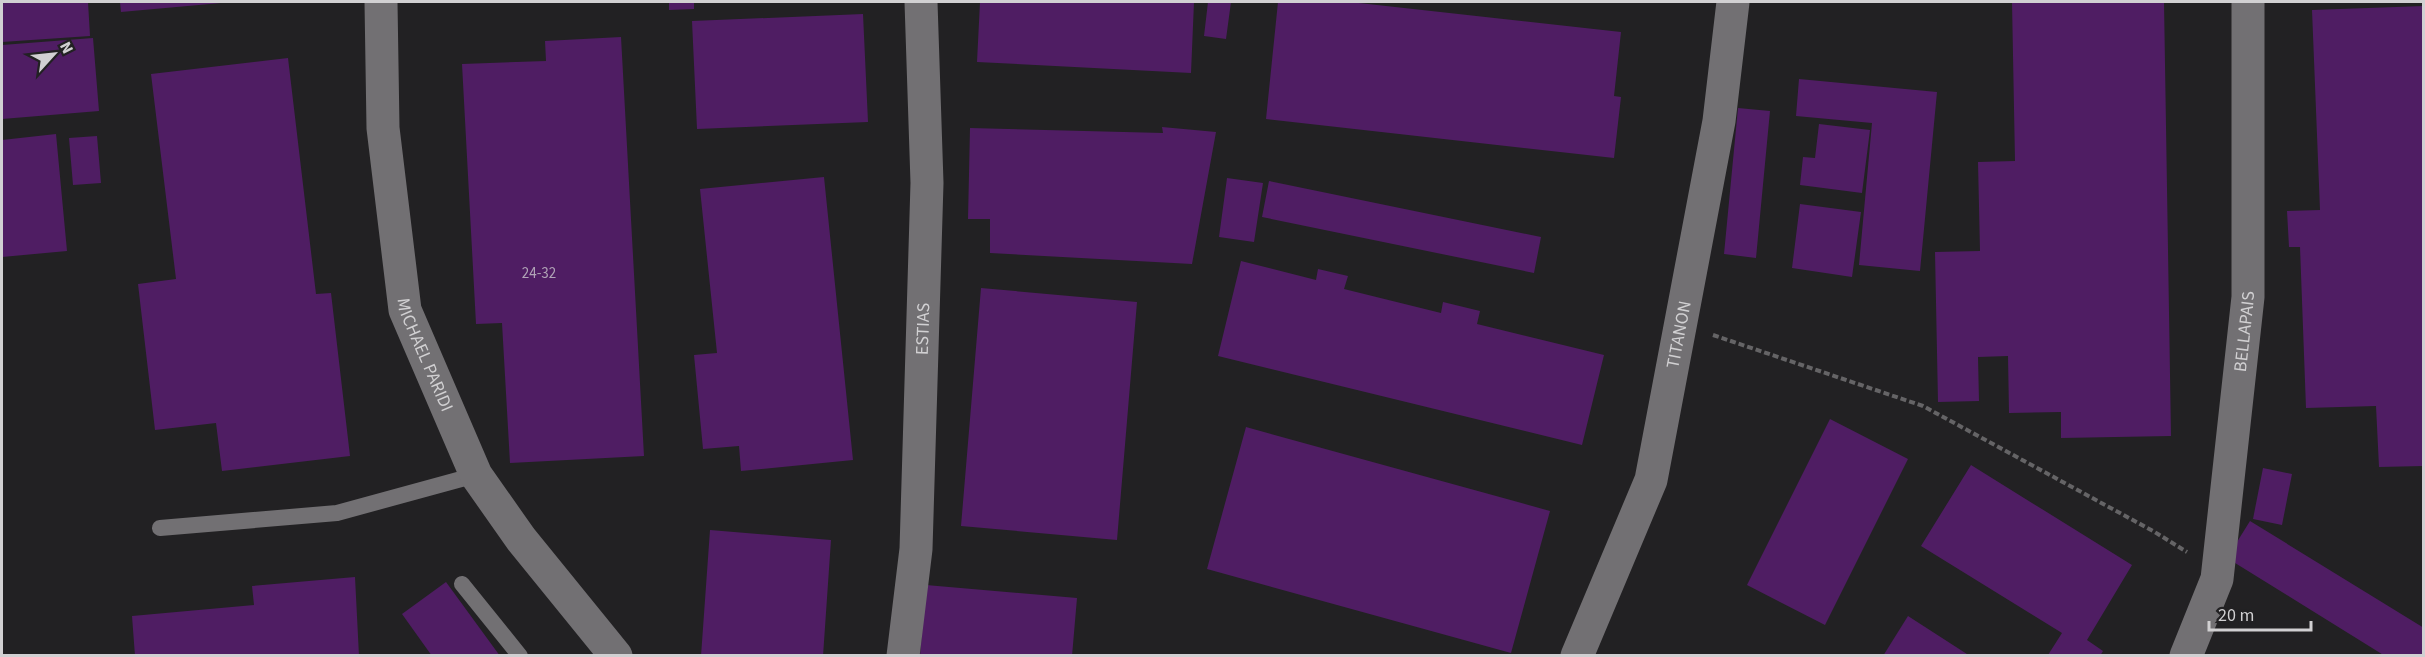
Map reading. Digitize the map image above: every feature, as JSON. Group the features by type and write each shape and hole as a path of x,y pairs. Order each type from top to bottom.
{"street":[{"name":"MICHAEL PARIDI","path":"381,2 383,128 405,310 476,475 521,538 616,656"},
{"name":"ESTIAS","path":"903,656 916,549 927,183 921,2"},
{"name":"TITANON","path":"1577,656 1651,480 1719,121 1733,2"},
{"name":"BELLAPAIS","path":"2186,656 2217,579 2248,297 2248,2"}],"lane":[{"path":"160,528 338,513 476,475"},
{"path":"462,584 520,656"}],"path":[{"path":"1681,324 1923,406 2153,531 2218,570"}],"building":[{"path":"2,2 88,2 90,36 2,42"},
{"path":"120,2 221,2 221,3 121,12"},
{"path":"669,2 694,2 694,9 669,10"},
{"path":"980,2 1194,2 1191,73 977,62"},
{"path":"1208,2 1231,2 1226,39 1204,36"},
{"path":"1278,2 1350,2 1621,32 1614,96 1621,97 1614,158 1266,119"},
{"path":"2012,2 2164,2 2171,436 2061,438 2061,412 2009,413 2008,356 1978,357 1979,401 1938,402 1935,252 1980,251 1978,162 2015,161"},
{"path":"2424,6 2424,466 2379,467 2376,406 2306,408 2300,247 2289,247 2287,211 2320,210 2312,10"},
{"path":"863,14 868,122 697,129 692,21"},
{"path":"621,37 644,456 510,463 502,323 476,324 462,64 546,61 545,41"},
{"path":"93,38 99,111 2,119 2,45"},
{"path":"288,58 316,294 331,293 350,456 222,471 216,423 155,430 138,284 176,279 151,74"},
{"path":"1799,79 1937,92 1920,271 1859,265 1872,123 1796,116"},
{"path":"1738,108 1770,111 1756,258 1724,254"},
{"path":"1819,124 1870,130 1862,193 1800,185 1803,157 1815,158"},
{"path":"1162,127 1216,132 1192,264 990,253 990,219 968,219 970,128 1163,133"},
{"path":"56,134 67,251 2,257 2,140"},
{"path":"97,136 101,183 73,185 69,138"},
{"path":"824,177 853,460 741,471 739,446 703,449 694,355 717,353 700,189"},
{"path":"1227,178 1263,183 1254,242 1219,237"},
{"path":"1269,181 1541,237 1534,273 1262,217"},
{"path":"1800,204 1861,212 1852,277 1792,268"},
{"path":"1241,261 1316,280 1318,269 1348,276 1344,289 1441,313 1443,302 1480,311 1477,324 1604,355 1582,445 1218,356"},
{"path":"981,288 1137,302 1117,540 961,526"},
{"path":"1830,419 1908,459 1825,625 1747,585"},
{"path":"1246,427 1550,511 1511,653 1207,569"},
{"path":"1971,465 2132,565 2087,640 2103,651 2100,656 2048,655 2062,633 1921,546"},
{"path":"2263,468 2292,474 2282,525 2253,519"},
{"path":"2250,521 2424,628 2424,656 2385,656 2227,558"},
{"path":"710,530 831,540 823,656 701,656"},
{"path":"355,577 359,656 135,656 132,616 254,605 252,586"},
{"path":"446,582 500,656 432,656 402,614"},
{"path":"926,585 1077,598 1072,656 920,656"},
{"path":"1908,616 1970,656 1883,656"}]}
